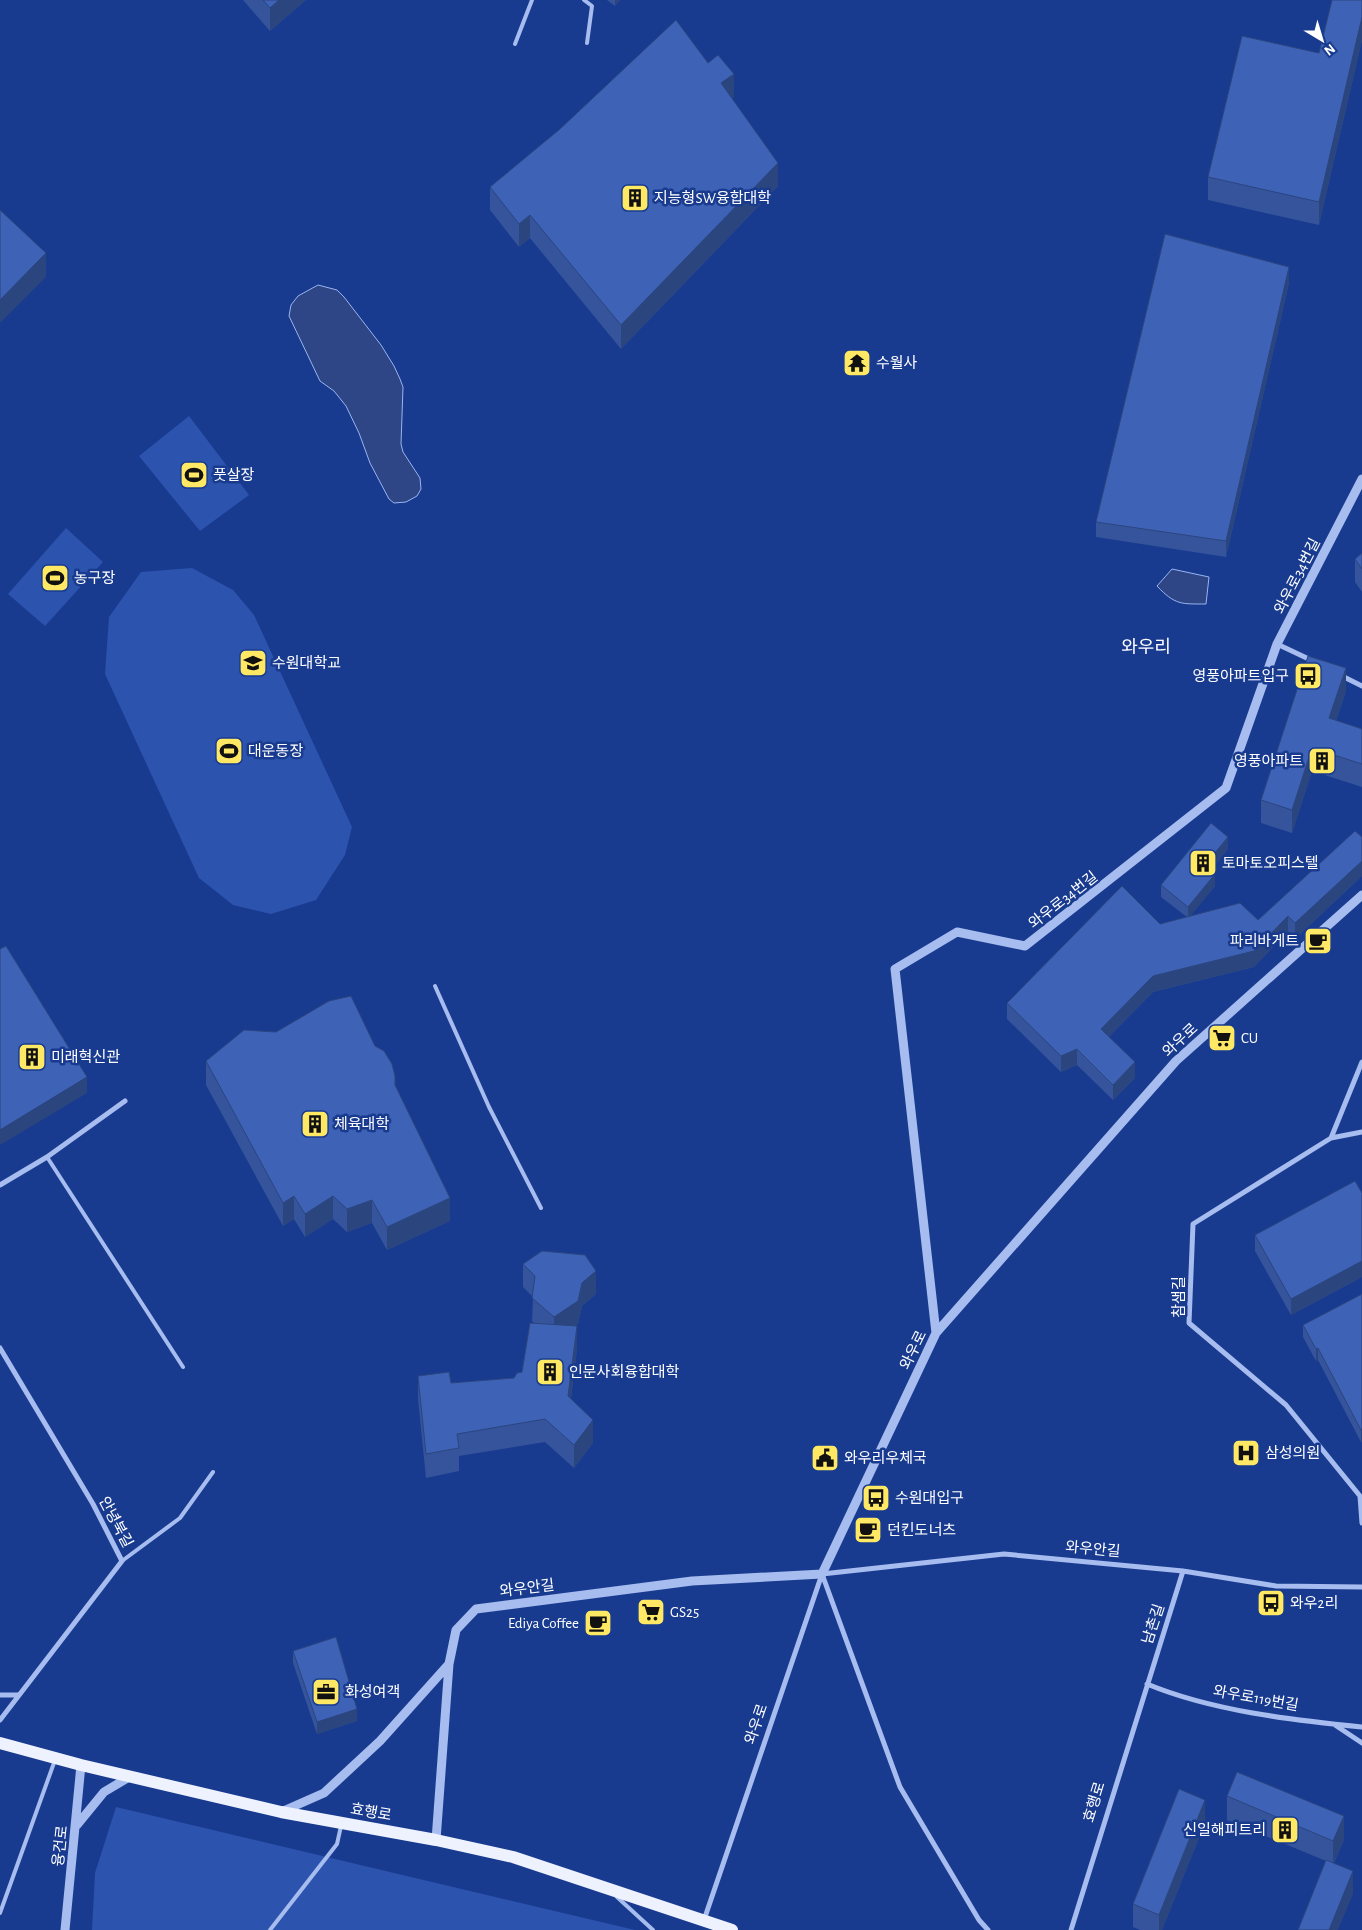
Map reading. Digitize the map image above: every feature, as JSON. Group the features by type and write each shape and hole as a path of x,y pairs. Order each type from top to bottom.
{"main road":[{"name":"효행로","path":"0,1743 81,1765 281,1812 436,1840 513,1857 732,1930"}],"street":[{"name":"와우로34번길","path":"936,1332 895,969 957,932 1025,946 1226,788 1277,644 1362,479"},
{"path":"1277,644 1320,665"},
{"path":"1337,673 1362,686"},
{"name":"와우로","path":"704,1920 822,1574 936,1332 1176,1061 1362,895"},
{"path":"1330,1138 1362,1062"},
{"path":"0,1185 47,1157 125,1101"},
{"name":"참샘길","path":"1362,1132 1330,1138 1193,1224 1189,1323 1286,1405 1360,1496 1362,1523"},
{"name":"안녕북길","path":"0,1348 93,1504 122,1561 0,1720"},
{"name":"와우안길","path":"436,1840 449,1664 456,1630 476,1609 692,1581 822,1574 1004,1554 1184,1571 1276,1586 1362,1587"},
{"name":"남촌길","path":"1147,1684 1184,1571"},
{"path":"822,1574 900,1787 979,1920 988,1930"},
{"path":"281,1812 324,1793 380,1741 449,1664"},
{"name":"와우로119번길","path":"1147,1684 1173,1695 1232,1708 1362,1727"},
{"name":"효행로","path":"1071,1930 1147,1684"},
{"path":"0,1695 18,1695"},
{"path":"1334,1724 1362,1743"},
{"name":"융건로","path":"65,1930 81,1765"},
{"path":"75,1828 101,1795 132,1776"}],"lane":[{"path":"515,44 532,0"},
{"path":"584,0 592,6 587,43"},
{"path":"435,986 489,1107 541,1208"},
{"path":"47,1157 184,1367"},
{"path":"122,1561 180,1518 213,1472"},
{"path":"0,1913 56,1758"},
{"path":"270,1930 337,1844 342,1823"},
{"path":"608,1888 653,1930"}],"shaded area":[{"path":"318,285 337,290 344,297 381,345 400,379 403,387 401,444 403,452 420,478 421,489 417,496 406,502 394,503 389,499 370,463 359,433 346,406 334,391 320,381 289,316 291,305 298,296"},
{"name":"풋살장","path":"189,416 249,495 200,531 139,456"},
{"name":"농구장","path":"66,528 103,562 45,626 8,594"},
{"name":"대운동장","path":"192,568 233,590 254,615 352,827 345,855 316,900 271,914 233,905 199,878 105,674 109,617 141,572"},
{"path":"1172,569 1209,577 1206,604 1179,602 1169,597 1157,586"},
{"path":"116,1807 635,1930 92,1930 95,1873"}],"building":[{"path":"263,0 279,0 270,8"},
{"path":"1332,0 1362,0 1362,17 1319,202 1208,177 1242,36 1319,53"},
{"name":"지능형SW융합대학","path":"676,20 708,63 718,55 734,74 721,83 778,163 621,325 530,215 519,224 490,187 560,129"},
{"path":"0,210 46,253 0,300"},
{"path":"1165,234 1289,267 1226,541 1096,522"},
{"path":"1362,553 1362,569 1355,559"},
{"name":"영풍아파트","path":"1308,656 1346,668 1329,718 1362,729 1362,764 1312,748 1292,810 1261,800"},
{"name":"토마토오피스텔","path":"1211,823 1228,837 1205,865 1215,874 1188,907 1161,885"},
{"path":"1355,831 1362,837 1362,861 1295,923 1288,916 1254,951 1153,976 1101,1029 1135,1062 1113,1085 1077,1049 1061,1056 1007,1003 1122,886 1160,924 1240,903 1258,920"},
{"name":"미래혁신관","path":"6,946 87,1077 0,1130 0,949"},
{"name":"체육대학","path":"351,996 375,1046 384,1051 392,1064 395,1085 450,1198 387,1227 372,1200 347,1209 333,1196 305,1214 294,1196 283,1203 206,1061 244,1030 276,1032 329,1001"},
{"path":"1355,1181 1362,1193 1362,1261 1291,1299 1255,1235"},
{"path":"542,1251 585,1255 596,1271 582,1283 578,1301 554,1317 532,1298 535,1276 523,1264"},
{"path":"1362,1294 1361,1430 1318,1348 1316,1349 1303,1325"},
{"path":"530,1323 577,1326 568,1396 593,1420 574,1445 545,1419 457,1434 459,1448 426,1454 418,1376 449,1372 451,1383 514,1378 517,1373 522,1372"},
{"name":"화성여객","path":"336,1637 357,1709 317,1722 293,1651"},
{"path":"1237,1772 1344,1816 1333,1841 1227,1796"},
{"path":"1179,1789 1205,1800 1159,1915 1133,1904"},
{"path":"1326,1860 1353,1871 1329,1930 1298,1930"}],"place":[{"name":"지능형SW융합대학","path":"635,198"},
{"name":"수월사","path":"857,363"},
{"name":"풋살장","path":"194,475"},
{"name":"농구장","path":"55,578"},
{"name":"수원대학교","path":"253,663"},
{"name":"영풍아파트입구","path":"1308,676"},
{"name":"대운동장","path":"229,751"},
{"name":"영풍아파트","path":"1322,761"},
{"name":"토마토오피스텔","path":"1203,863"},
{"name":"파리바게트","path":"1318,941"},
{"name":"CU","path":"1222,1038"},
{"name":"미래혁신관","path":"32,1057"},
{"name":"체육대학","path":"315,1124"},
{"name":"인문사회융합대학","path":"550,1372"},
{"name":"삼성의원","path":"1246,1453"},
{"name":"와우리우체국","path":"825,1458"},
{"name":"수원대입구","path":"876,1498"},
{"name":"던킨도너츠","path":"868,1530"},
{"name":"와우2리","path":"1271,1603"},
{"name":"GS25","path":"651,1612"},
{"name":"Ediya Coffee","path":"598,1623"},
{"name":"화성여객","path":"326,1692"},
{"name":"신일해피트리","path":"1285,1830"}],"district":[{"name":"와우리","path":"1146,647"}]}
